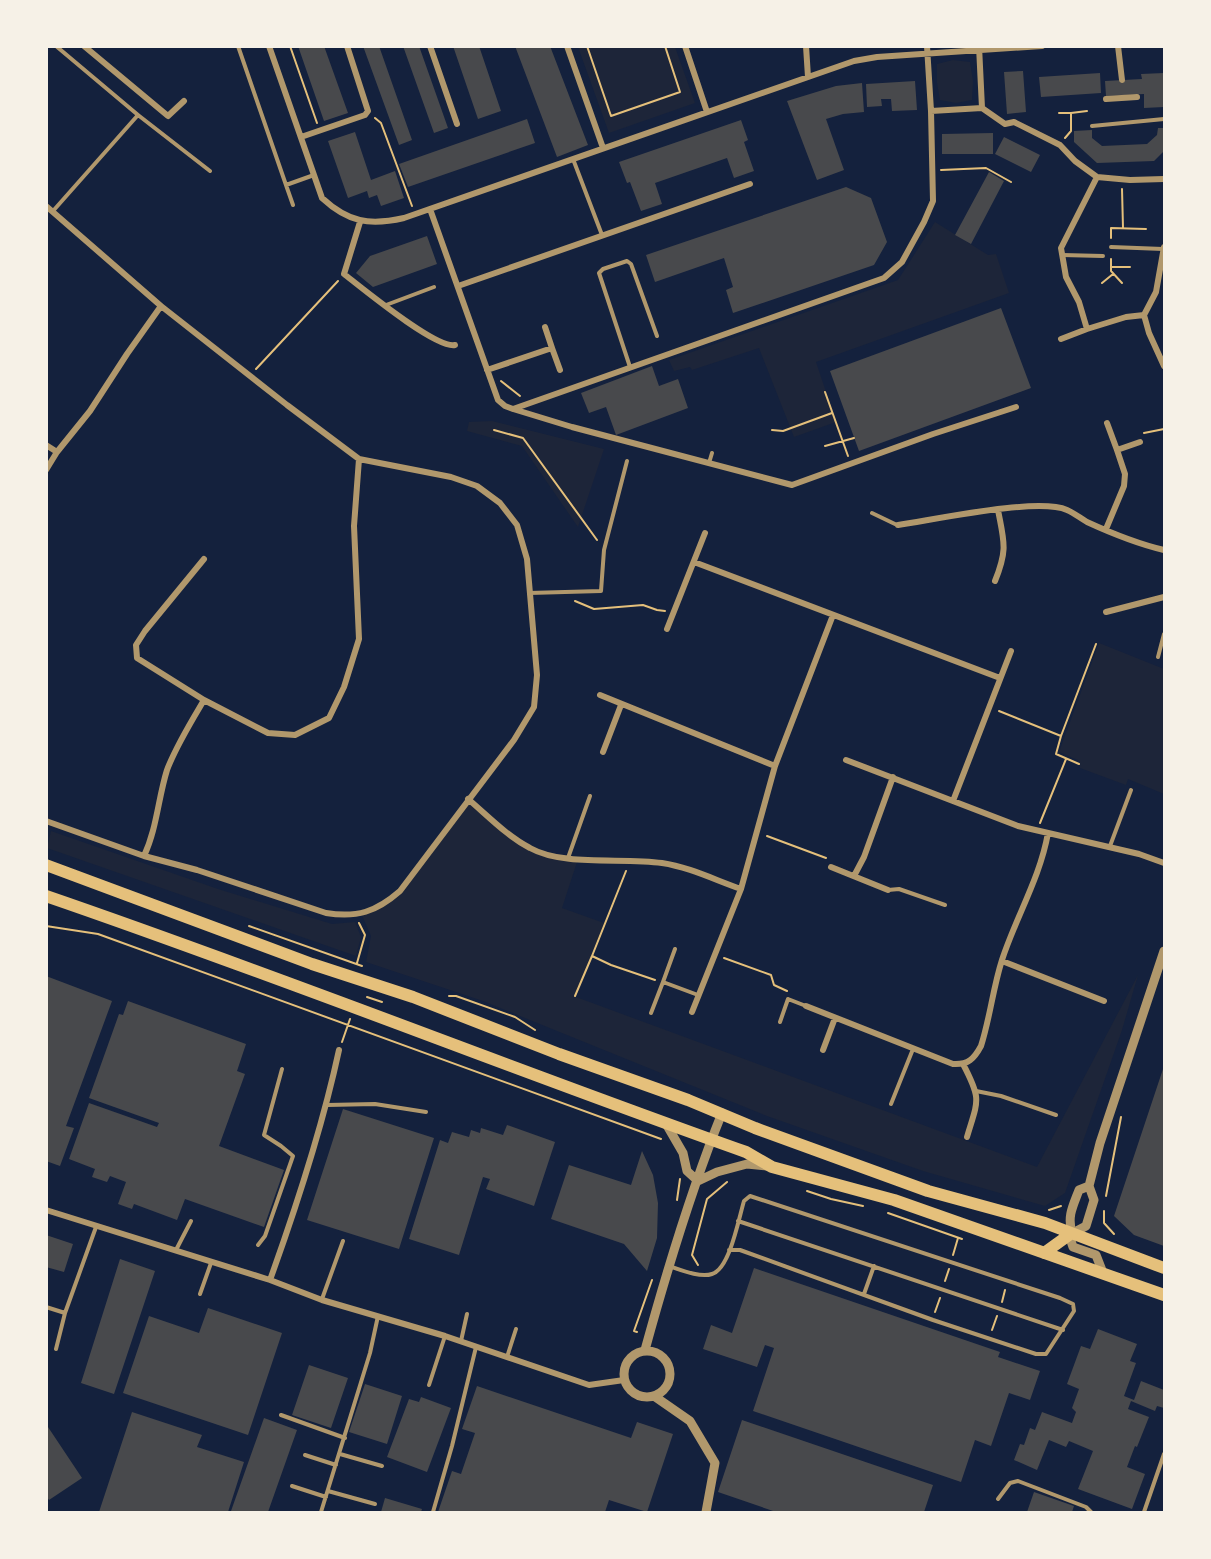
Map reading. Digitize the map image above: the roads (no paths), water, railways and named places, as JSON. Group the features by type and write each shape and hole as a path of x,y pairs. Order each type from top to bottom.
{"highway":[{"path":"46,865 312,964 413,997 559,1054 722,1113 755,1128 928,1191 1045,1223 1164,1269"},
{"path":"46,896 240,964 746,1152 772,1167 894,1200 1164,1295"},
{"path":"1044,1253 1070,1234"}],"street":[{"path":"84,46 168,116 183,100"},
{"path":"269,46 322,198 333,208 360,222 387,222 415,214 854,61 878,57 1042,46"},
{"path":"301,137 365,115 368,111 347,46"},
{"path":"430,46 457,124"},
{"path":"567,46 603,148"},
{"path":"685,46 707,112"},
{"path":"806,46 808,77"},
{"path":"513,409 884,278 902,262 933,201 927,46"},
{"path":"1118,46 1122,80"},
{"path":"979,49 982,108"},
{"path":"1106,99 1137,96"},
{"path":"931,111 982,108 1005,124 1014,122 1060,145 1075,161 1097,177 1164,179"},
{"path":"1087,329 1079,302 1066,278 1061,248 1097,177"},
{"path":"458,286 750,184"},
{"path":"46,206 161,306 359,459 451,477 477,486 500,503 517,525 527,559 537,675 534,707 514,740 400,891 386,903 356,915 341,916 326,913 197,870 144,856 46,822"},
{"path":"429,209 498,400 513,409 792,485 1016,407"},
{"path":"360,222 344,274 433,339 450,346 455,345"},
{"path":"1164,248 1156,292 1144,315 1149,333 1164,366"},
{"path":"46,470 57,452 90,411 161,306"},
{"path":"1061,339 1126,317 1144,315"},
{"path":"545,327 560,370"},
{"path":"487,370 552,348"},
{"path":"1106,529 1124,486 1125,474 1107,423"},
{"path":"1117,450 1140,441"},
{"path":"46,445 57,452"},
{"path":"204,559 166,603 136,645 137,658 204,700 268,733 295,735 329,718 344,687 359,639 354,526 359,459"},
{"path":"898,525 998,510 1043,506 1066,509 1086,521 1138,543 1164,550"},
{"path":"995,581 1004,560 998,510"},
{"path":"667,629 705,533"},
{"path":"694,562 1000,678"},
{"path":"1106,612 1164,597"},
{"path":"692,1012 741,889 775,766 833,615"},
{"path":"953,801 1011,651"},
{"path":"600,695 775,766"},
{"path":"144,856 153,838 167,770 185,732 204,700"},
{"path":"603,752 621,705"},
{"path":"846,760 1018,826 1110,846 1164,863"},
{"path":"854,876 864,857 894,777"},
{"path":"468,799 530,849 548,855 662,862 741,889"},
{"path":"806,1006 953,1064 963,1064 976,1055 981,1046 1002,961 1045,850 1048,833"},
{"path":"831,867 888,890"},
{"path":"1070,1234 1086,1226 1094,1200 1089,1186 1111,1107 1164,951"},
{"path":"1002,961 1104,1001"},
{"path":"823,1050 835,1018"},
{"path":"270,1280 295,1211 327,1105 339,1050"},
{"path":"963,1064 978,1098 968,1137"},
{"path":"645,1350 669,1266 722,1113"},
{"path":"665,1122 683,1153 687,1171 698,1181"},
{"path":"698,1181 717,1172 747,1164 772,1167"},
{"path":"1089,1186 1080,1190 1075,1200 1068,1220 1070,1234 1073,1247 1096,1256 1103,1273"},
{"path":"46,1210 270,1280 322,1300 461,1341 589,1385 624,1380"},
{"path":"645,1350 653,1351 668,1363 669,1380 664,1390 654,1396 641,1397 633,1393 624,1380 624,1368 633,1354 645,1350"},
{"path":"654,1396 690,1421 714,1463 706,1512"}],"lane":[{"path":"56,46 138,115 210,171"},
{"path":"238,46 293,205"},
{"path":"53,212 138,115"},
{"path":"1092,126 1164,119"},
{"path":"573,159 602,236"},
{"path":"286,185 314,174"},
{"path":"1111,247 1164,248"},
{"path":"1062,255 1103,256"},
{"path":"630,367 599,273 603,269 627,261 632,264 657,336"},
{"path":"385,305 434,287"},
{"path":"709,463 712,453"},
{"path":"529,593 601,591 604,550 627,461"},
{"path":"872,513 898,525"},
{"path":"1158,657 1164,634"},
{"path":"1110,846 1131,790"},
{"path":"568,858 590,796"},
{"path":"888,890 899,889 945,905"},
{"path":"651,1013 675,949"},
{"path":"663,982 698,995"},
{"path":"780,1022 788,999 806,1006"},
{"path":"891,1104 913,1049"},
{"path":"258,1245 265,1236 293,1156 264,1135 282,1070"},
{"path":"976,1092 1001,1096 1056,1115"},
{"path":"327,1105 375,1104 426,1112"},
{"path":"669,1266 697,1273 711,1274 718,1270 726,1260 729,1250 738,1221 744,1201 750,1196 1060,1298 1073,1304 1074,1311 1046,1354 1036,1354 933,1320 740,1250 729,1250"},
{"path":"176,1251 191,1221"},
{"path":"738,1221 1063,1330"},
{"path":"56,1349 65,1313 96,1227"},
{"path":"322,1300 344,1241"},
{"path":"200,1294 211,1263"},
{"path":"864,1294 874,1266"},
{"path":"46,1307 65,1313"},
{"path":"461,1341 467,1314"},
{"path":"321,1512 370,1353 378,1316"},
{"path":"507,1357 516,1329"},
{"path":"429,1385 445,1336"},
{"path":"433,1512 452,1446 476,1346"},
{"path":"281,1415 345,1438"},
{"path":"339,1454 382,1466"},
{"path":"1144,1512 1164,1454"},
{"path":"305,1455 336,1465"},
{"path":"998,1499 1010,1484 1018,1480 1086,1507 1091,1512"},
{"path":"292,1486 326,1497"},
{"path":"328,1491 375,1504"}]}
